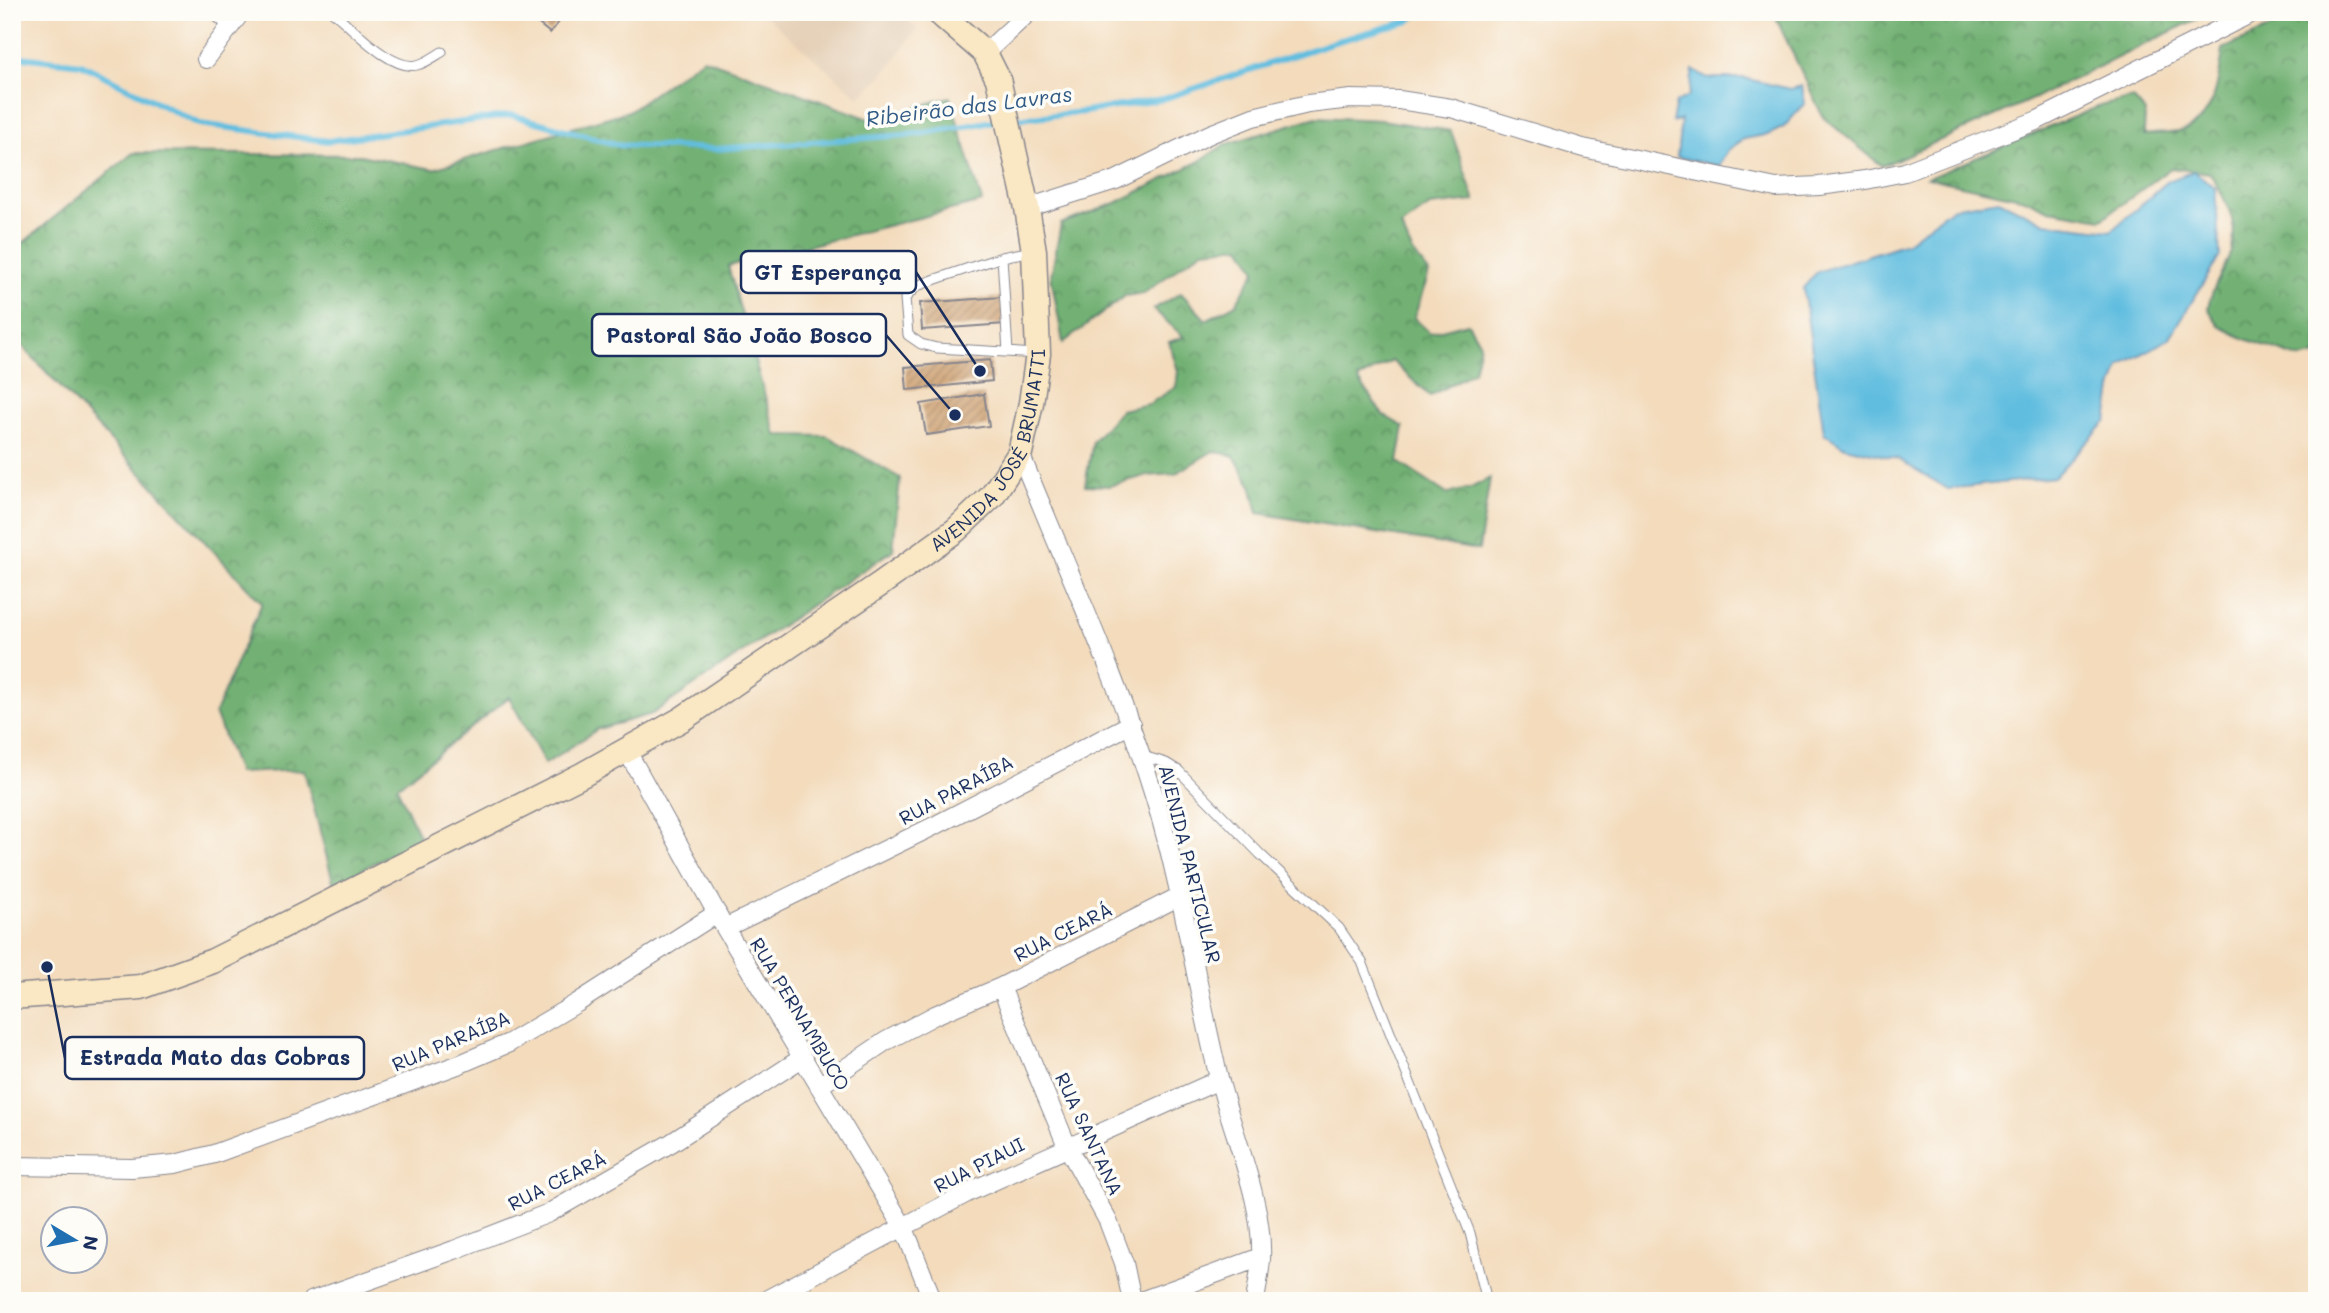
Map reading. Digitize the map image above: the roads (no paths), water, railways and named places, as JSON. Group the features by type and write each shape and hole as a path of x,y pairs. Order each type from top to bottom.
{"main road":[{"name":"AVENIDA JOSÉ BRUMATTI","path":"12,997 141,987 213,961 626,751 694,711 879,585 956,530 992,496 1020,453 1031,403 1038,354 1034,251 998,79 985,53 938,12"}],"street":[{"path":"985,53 1029,12"},
{"path":"1027,208 1116,180 1210,134 1253,117 1308,104 1351,99 1399,100 1451,108 1583,148 1776,188 1865,180 1905,172 2038,120 2255,12"},
{"path":"206,59 230,16"},
{"name":"AVENIDA PARTICULAR","path":"1020,453 1131,724 1156,800 1180,895 1219,1080 1257,1216 1261,1257 1255,1301"},
{"name":"RUA PARAÍBA","path":"12,1166 132,1168 176,1164 214,1154 460,1064 509,1043 721,920 938,824 1131,724"},
{"name":"RUA PERNAMBUCO","path":"626,751 721,920 904,1228 933,1301"},
{"name":"RUA CEARÁ","path":"819,1086 886,1041 935,1015 1001,987 1180,895"},
{"name":"RUA SANTANA","path":"1001,987 1067,1146 1108,1222 1124,1264 1132,1301"},
{"name":"RUA CEARÁ","path":"311,1301 549,1213 671,1143 803,1058"},
{"name":"RUA PIAUI","path":"764,1301 971,1191 1219,1080"},
{"path":"1141,1301 1261,1257"}],"lane":[{"path":"333,12 386,57 401,64 416,65 443,52"},
{"path":"1034,251 1002,257 917,286 905,298 908,335 921,344 937,348 1038,354"},
{"path":"1002,257 1008,352"},
{"path":"1141,755 1166,763 1179,771 1260,854 1339,928 1362,962 1470,1233 1487,1301"}],"water":[{"path":"1693,70 1706,78 1743,78 1790,89 1802,86 1805,103 1784,127 1770,134 1744,139 1728,150 1719,166 1677,157 1681,120 1672,122 1676,102 1689,96"},
{"path":"2194,171 2215,188 2220,256 2169,339 2120,366 2112,389 2107,421 2054,477 1948,489 1898,459 1845,447 1824,433 1803,288 1817,272 1906,243 1952,208 1999,200 2045,223 2111,231 2168,181"}],"waterway":[{"name":"Ribeirão das Lavras","path":"1014,119 1084,112 1163,99 1334,42 1409,21 1419,12"},
{"path":"12,56 81,64 199,124 328,141 512,115 619,145 716,149 919,134 1000,120"}],"place":[{"name":"GT Esperança","path":"980,371"},
{"name":"Pastoral São João Bosco","path":"955,415"},
{"name":"Estrada Mato das Cobras","path":"47,967"}]}
